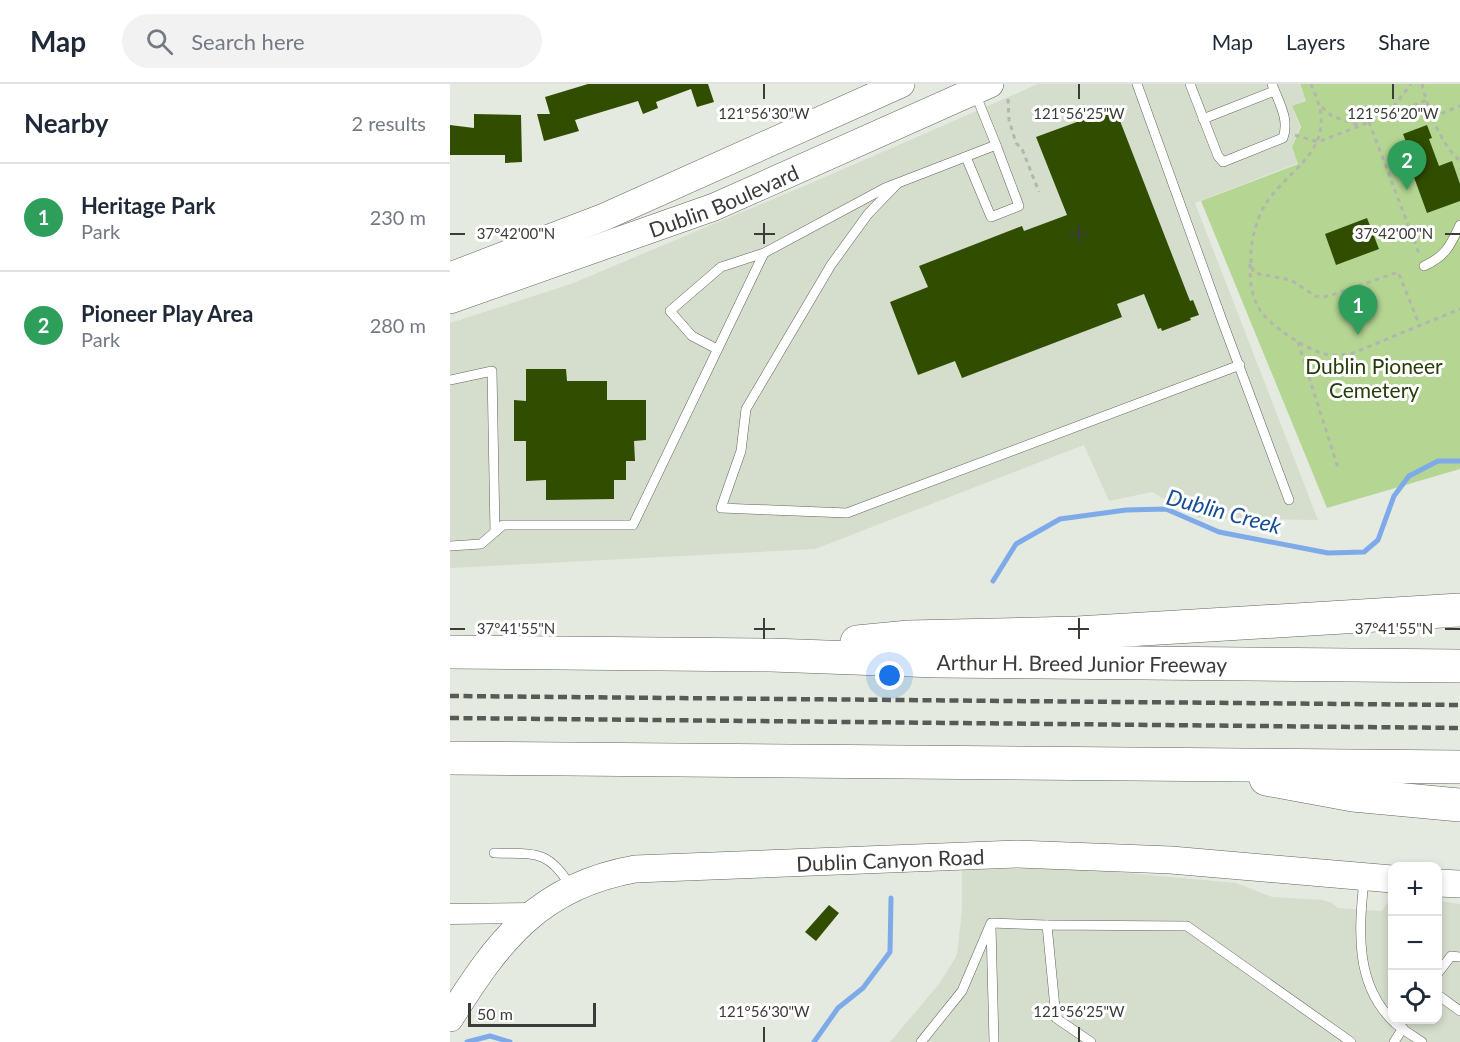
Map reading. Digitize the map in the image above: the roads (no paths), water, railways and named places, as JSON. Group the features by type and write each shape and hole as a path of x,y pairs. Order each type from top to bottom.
{"highway":[{"path":"771,655 877,639 1077,633 1460,610"},
{"name":"Arthur H. Breed Junior Freeway","path":"450,652 771,655 928,661 1460,666"},
{"path":"450,758 1460,767"},
{"path":"1218,765 1318,790 1460,805"}],"street":[{"name":"Dublin Boulevard","path":"450,276 604,217 901,84"},
{"name":"Dublin Boulevard","path":"450,300 714,207 986,90"},
{"name":"Dublin Canyon Road","path":"450,1018 492,954 509,934 534,913 572,889 608,875 649,868 1017,854 1171,860 1388,879"},
{"path":"1442,883 1460,884"},
{"path":"450,914 534,913"}],"lane":[{"path":"1137,84 1289,500"},
{"path":"1190,84 1203,119 1218,156 1223,162 1280,140 1285,132 1285,118 1273,88 1203,119"},
{"path":"966,157 991,217 1019,206 984,112 986,90"},
{"path":"717,349 692,336 670,311 722,267 764,253 897,184 996,145"},
{"path":"897,184 868,214 831,265 746,409 741,451 722,508 847,513 1240,365"},
{"path":"1424,266 1440,259 1451,244 1460,225"},
{"path":"450,546 481,544 503,525 633,525 764,253"},
{"path":"450,380 492,371 495,532"},
{"path":"494,853 525,854 548,859 560,868 572,889"},
{"path":"1364,877 1360,921 1362,961 1366,980 1375,997 1395,1022 1422,1042"},
{"path":"991,923 1187,926 1351,1042"},
{"path":"921,1042 962,991 991,923"},
{"path":"991,923 994,1042"},
{"path":"1047,925 1056,1018 1090,1042"},
{"path":"1439,970 1451,956 1460,957"},
{"path":"1442,998 1460,1011"},
{"path":"1394,1042 1403,1028"}],"waterway":[{"name":"Dublin Creek","path":"993,581 1016,544 1060,519 1126,510 1166,509 1219,532 1328,553 1364,552 1378,540 1394,496 1409,476 1438,461 1460,461"},
{"name":"Dublin Creek","path":"814,1042 838,1008 863,988 890,952 891,898"},
{"name":"Dublin Creek","path":"467,1042 490,1036 510,1042"}],"railway":[{"path":"450,696 1460,705"},
{"path":"450,718 1460,728"}],"place":[{"name":"Pioneer Play Area","path":"1407,190"},
{"name":"Heritage Park","path":"1358,335"}],"park label":[{"name":"Dublin Pioneer Cemetery","path":"1374,377"}]}
